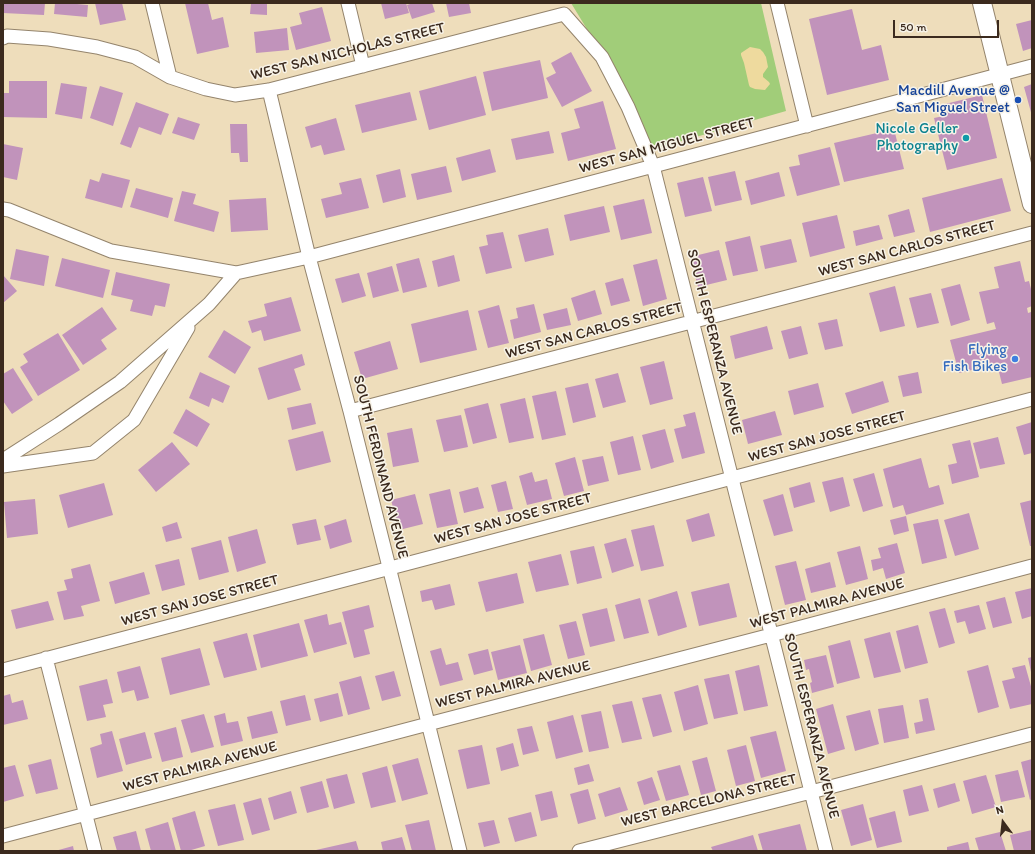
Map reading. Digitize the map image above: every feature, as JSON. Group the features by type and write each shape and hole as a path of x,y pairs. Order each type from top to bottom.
{"street":[{"path":"152,3 170,77"},
{"path":"348,3 363,66"},
{"path":"777,3 807,126"},
{"path":"982,3 1032,204"},
{"name":"WEST SAN NICHOLAS STREET","path":"3,38 7,36 49,39 135,57 170,77 206,89 235,95 269,90 564,14"},
{"name":"SOUTH ESPERANZA AVENUE","path":"564,14 602,57 628,107 653,166 826,851"},
{"name":"WEST SAN MIGUEL STREET","path":"236,273 309,257 1032,66"},
{"name":"SOUTH FERDINAND AVENUE","path":"269,90 309,257 350,412 460,851"},
{"path":"5,212 111,251 236,273"},
{"name":"WEST SAN CARLOS STREET","path":"350,412 1032,233"},
{"path":"3,460 120,382 209,304 236,273"},
{"path":"3,466 93,453 134,420 194,318"},
{"name":"WEST SAN JOSE STREET","path":"3,670 1032,399"},
{"name":"WEST PALMIRA AVENUE","path":"3,836 1032,566"},
{"path":"46,658 95,851"},
{"name":"WEST BARCELONA STREET","path":"579,851 1032,734"}],"green space":[{"path":"571,3 761,3 786,111 661,147 642,141 626,93"}],"sand":[{"path":"750,47 760,49 766,57 768,67 763,74 763,77 770,84 765,90 755,89 749,85 741,53"}],"building":[{"path":"3,3 45,3 44,15 3,13"},
{"path":"55,3 78,3 77,4 88,5 87,17 54,14"},
{"path":"95,3 122,3 126,20 100,25"},
{"path":"185,3 208,3 212,20 223,17 229,47 197,54"},
{"path":"251,3 267,3 267,15 250,14"},
{"path":"381,3 406,3 409,13 385,19"},
{"path":"413,3 432,3 435,12 412,19 407,5"},
{"path":"446,3 469,3 471,13 449,17"},
{"path":"322,7 331,41 296,50 290,27 302,24 299,13"},
{"path":"852,9 862,50 881,45 889,80 827,95 809,19"},
{"path":"1032,20 1032,48 1023,51 1016,24"},
{"path":"287,28 289,50 256,53 254,32"},
{"path":"571,52 592,91 562,107 546,78 556,73 551,63"},
{"path":"540,60 548,98 492,111 483,72"},
{"path":"476,76 486,115 429,130 419,91"},
{"path":"9,81 47,81 47,118 3,117 3,93 9,93"},
{"path":"61,83 87,87 82,119 55,114"},
{"path":"1032,84 1032,116 1024,87"},
{"path":"100,86 123,93 113,126 90,118"},
{"path":"410,92 417,120 362,133 355,105"},
{"name":"Nicole Geller Photography","path":"982,95 997,158 947,170 934,118 944,116 941,105"},
{"path":"603,101 616,149 568,161 561,133 580,128 574,109"},
{"path":"136,102 169,114 161,135 139,127 131,148 120,144"},
{"path":"178,117 200,124 194,140 172,133"},
{"path":"336,118 345,150 324,155 321,145 311,148 305,127"},
{"path":"230,124 247,124 248,162 240,162 239,153 231,153"},
{"path":"894,129 904,169 844,182 834,143"},
{"path":"549,131 554,153 516,160 511,139"},
{"path":"3,144 23,148 17,180 3,177"},
{"path":"830,147 840,185 797,196 789,167 800,165 798,155"},
{"path":"490,149 496,172 462,181 456,158"},
{"path":"446,166 452,192 417,200 411,174"},
{"path":"400,169 406,197 383,203 376,175"},
{"path":"735,171 742,200 715,206 708,177"},
{"path":"779,172 785,196 751,205 745,181"},
{"path":"102,173 130,180 122,208 85,198 90,179 99,182"},
{"path":"703,177 712,211 685,217 677,183"},
{"path":"361,178 369,208 326,218 321,199 342,194 339,183"},
{"path":"1002,178 1011,211 930,232 922,198"},
{"path":"136,188 173,198 168,218 130,207"},
{"path":"182,191 196,194 193,204 219,212 214,232 174,221"},
{"path":"266,198 268,230 231,232 229,200"},
{"path":"644,199 652,233 621,240 613,206"},
{"path":"604,206 610,232 570,241 564,215"},
{"path":"909,209 915,232 894,237 888,215"},
{"path":"837,215 845,248 810,257 802,223"},
{"path":"879,225 883,239 856,246 853,231"},
{"path":"548,228 554,255 525,262 518,235"},
{"path":"503,232 512,268 486,274 479,247 488,245 486,235"},
{"path":"750,236 758,271 733,276 725,242"},
{"path":"791,239 797,262 765,269 760,246"},
{"path":"16,249 49,256 44,286 10,279"},
{"path":"719,250 727,280 698,287 690,257"},
{"path":"454,255 460,281 438,287 432,261"},
{"path":"62,258 110,270 103,298 55,286"},
{"path":"419,258 427,287 403,293 396,264"},
{"path":"657,259 667,299 643,306 633,265"},
{"path":"1020,261 1025,282 1029,281 1032,293 1032,306 1027,308 1028,313 1031,312 1032,317 1032,377 1002,384 997,364 959,373 950,340 996,329 994,322 987,324 979,292 999,288 994,267"},
{"path":"392,266 399,291 373,298 367,273"},
{"path":"116,272 170,284 165,307 155,305 152,316 130,311 133,300 111,295"},
{"path":"359,273 366,296 342,303 335,279"},
{"path":"3,275 17,291 3,303"},
{"path":"623,278 630,301 611,306 605,283"},
{"path":"960,284 970,320 951,326 941,289"},
{"path":"895,286 905,326 880,332 869,293"},
{"path":"595,290 602,314 578,321 571,298"},
{"path":"931,293 939,323 917,328 909,298"},
{"path":"291,297 301,331 264,341 261,330 252,333 248,321 267,316 264,304"},
{"path":"534,304 541,332 514,339 510,320 518,318 516,308"},
{"path":"499,305 509,343 488,348 478,311"},
{"path":"102,307 117,329 101,340 107,349 83,365 62,335"},
{"path":"567,308 571,325 547,330 543,314"},
{"path":"468,310 477,350 420,363 411,324"},
{"path":"837,319 843,346 825,350 818,323"},
{"path":"767,326 773,349 735,359 730,336"},
{"path":"801,326 808,354 789,359 781,331"},
{"path":"224,330 251,347 235,374 208,357"},
{"path":"58,333 80,370 38,396 20,367 28,362 23,354"},
{"path":"390,341 398,369 362,379 354,352"},
{"path":"302,354 305,365 294,369 301,390 268,400 258,368"},
{"path":"664,361 673,399 650,405 640,367"},
{"path":"13,368 33,400 12,414 3,401 3,374"},
{"path":"200,372 230,386 223,403 212,398 209,407 189,398"},
{"path":"918,372 922,393 903,397 898,376"},
{"path":"618,373 626,402 603,408 595,379"},
{"path":"883,381 889,402 852,414 845,393"},
{"path":"588,383 596,417 573,423 565,388"},
{"path":"818,383 824,407 794,415 788,391"},
{"path":"556,391 566,435 542,440 532,396"},
{"path":"525,398 534,438 509,443 500,404"},
{"path":"311,403 316,424 292,430 287,408"},
{"path":"488,403 497,438 473,444 464,409"},
{"path":"186,409 210,424 197,447 173,433"},
{"path":"775,411 782,435 748,444 742,420"},
{"path":"695,412 705,453 682,459 674,429 686,426 683,415"},
{"path":"461,415 468,447 444,452 436,420"},
{"path":"1032,422 1032,453 1024,455 1016,427"},
{"path":"412,428 419,462 393,467 387,433"},
{"path":"665,429 674,462 651,469 642,435"},
{"path":"323,431 331,462 296,471 288,440"},
{"path":"633,436 641,470 618,475 610,442"},
{"path":"998,437 1005,464 980,469 973,443"},
{"path":"970,440 979,477 952,484 948,465 957,463 952,444"},
{"path":"172,442 190,464 156,492 138,470"},
{"path":"603,456 609,481 588,486 582,460"},
{"path":"575,457 584,491 564,496 555,463"},
{"path":"921,458 929,488 939,485 944,504 906,515 903,505 893,508 883,469"},
{"path":"532,472 535,482 547,479 552,499 527,505 519,476"},
{"path":"874,473 883,506 863,512 853,479"},
{"path":"843,477 850,506 830,512 822,482"},
{"path":"506,481 513,509 498,512 491,485"},
{"path":"810,482 815,502 794,508 789,488"},
{"path":"104,483 113,515 68,528 59,495"},
{"path":"478,487 484,508 464,513 459,492"},
{"path":"450,489 458,524 437,528 429,494"},
{"path":"415,494 423,524 399,530 391,500"},
{"path":"783,494 793,531 774,536 763,500"},
{"path":"35,499 38,534 7,538 4,502"},
{"path":"1032,500 1032,546 1030,546 1020,503"},
{"path":"709,513 715,536 692,542 686,520"},
{"path":"969,513 979,549 955,556 944,520"},
{"path":"906,516 909,531 894,535 890,520"},
{"path":"316,519 321,540 297,545 292,524"},
{"path":"346,519 352,542 330,549 324,526"},
{"path":"938,519 947,558 922,564 913,524"},
{"path":"177,522 182,538 166,542 162,527"},
{"path":"654,525 664,566 641,571 631,530"},
{"path":"257,529 266,563 237,572 228,537"},
{"path":"626,538 634,566 612,573 604,544"},
{"path":"221,540 229,572 199,580 191,548"},
{"path":"897,543 905,573 886,579 883,568 873,571 871,560 881,558 878,548"},
{"path":"594,546 602,578 577,584 570,551"},
{"path":"860,546 868,579 846,585 837,552"},
{"path":"561,554 569,585 536,592 528,562"},
{"path":"179,559 185,585 162,591 155,565"},
{"path":"796,561 806,600 785,605 775,566"},
{"path":"830,562 836,587 811,593 805,569"},
{"path":"90,564 100,601 81,606 84,616 64,620 57,592 67,590 64,580 73,578 71,569"},
{"path":"144,572 150,594 115,604 109,582"},
{"path":"517,573 524,603 486,612 478,582"},
{"path":"729,583 737,617 699,626 691,592"},
{"path":"450,584 455,605 435,610 432,600 422,602 420,591"},
{"path":"1032,588 1032,616 1022,619 1015,592"},
{"path":"677,591 687,627 658,636 648,600"},
{"path":"1005,597 1012,623 993,628 986,602"},
{"path":"640,598 649,633 624,639 615,605"},
{"path":"48,601 54,620 16,629 11,610"},
{"path":"369,605 374,627 364,630 370,654 354,658 342,612"},
{"path":"979,605 986,629 969,634 965,621 957,623 954,611"},
{"path":"607,608 615,641 590,647 582,614"},
{"path":"945,608 955,643 939,648 929,612"},
{"path":"327,614 329,625 341,622 347,644 314,653 304,620"},
{"path":"576,621 585,655 568,659 559,625"},
{"path":"299,623 308,656 261,668 253,635"},
{"path":"918,625 928,663 905,669 896,631"},
{"path":"890,632 901,672 874,678 864,639"},
{"path":"247,633 257,670 224,678 213,642"},
{"path":"544,634 552,665 531,671 523,639"},
{"path":"850,640 860,678 837,684 828,646"},
{"path":"520,645 527,673 498,680 491,652"},
{"path":"200,648 210,685 170,695 161,658"},
{"path":"441,648 446,665 458,662 463,680 440,686 430,651"},
{"path":"488,649 493,670 474,675 468,654"},
{"path":"826,655 834,687 812,693 810,683 812,682 809,669 806,670 804,660"},
{"path":"1032,657 1032,672 1031,672 1028,658"},
{"path":"759,665 768,706 744,711 735,671"},
{"path":"988,665 999,707 978,713 967,671"},
{"path":"1025,665 1032,690 1032,704 1010,709 1002,681 1015,678 1012,668"},
{"path":"140,666 149,698 137,701 134,690 122,693 117,672"},
{"path":"394,671 401,696 382,701 375,676"},
{"path":"729,674 738,714 714,719 704,679"},
{"path":"361,676 370,709 348,715 339,682"},
{"path":"107,679 113,703 103,705 106,717 87,721 79,686"},
{"path":"698,685 708,724 684,731 674,692"},
{"path":"338,693 343,716 320,722 314,699"},
{"path":"10,694 12,703 23,700 28,719 3,725 3,696"},
{"path":"661,694 672,732 653,737 642,698"},
{"path":"305,695 311,720 286,726 280,701"},
{"path":"928,698 935,730 916,734 914,723 923,721 919,700"},
{"path":"632,701 642,739 622,743 612,705"},
{"path":"833,704 845,749 828,754 816,709"},
{"path":"903,705 909,738 884,743 878,709"},
{"path":"870,710 879,744 855,751 846,716"},
{"path":"272,711 278,733 252,739 247,717"},
{"path":"601,711 609,748 589,752 581,715"},
{"path":"225,713 227,723 238,721 243,741 221,746 214,716"},
{"path":"204,714 214,747 191,753 181,720"},
{"path":"573,715 583,752 556,759 547,722"},
{"path":"532,726 539,751 523,755 517,729"},
{"path":"176,727 183,757 162,762 154,733"},
{"path":"112,731 123,771 97,778 90,748 102,744 100,734"},
{"path":"776,731 786,771 761,778 750,737"},
{"path":"145,732 152,758 126,765 119,739"},
{"path":"513,743 519,766 501,771 496,748"},
{"path":"482,745 490,784 467,789 458,750"},
{"path":"746,745 755,781 736,786 727,750"},
{"path":"707,757 716,791 701,795 692,761"},
{"path":"418,758 428,794 402,801 392,765"},
{"path":"51,759 58,789 36,794 28,765"},
{"path":"1032,759 1032,799 1030,800 1021,762"},
{"path":"589,764 594,781 578,785 574,768"},
{"path":"15,765 24,796 3,802 3,768"},
{"path":"680,765 689,795 666,801 657,771"},
{"path":"387,766 396,802 371,808 362,773"},
{"path":"1018,770 1025,797 1001,802 995,775"},
{"path":"347,774 355,803 334,809 326,779"},
{"path":"986,775 996,807 972,814 963,781"},
{"path":"652,777 660,800 644,805 637,782"},
{"path":"322,781 329,807 307,813 300,787"},
{"path":"955,783 960,801 938,808 933,789"},
{"path":"922,785 929,811 909,816 903,790"},
{"path":"620,787 628,810 605,817 598,794"},
{"path":"588,789 596,819 578,824 570,794"},
{"path":"291,791 297,813 274,820 268,798"},
{"path":"552,791 558,817 541,821 535,795"},
{"path":"261,798 270,830 252,835 243,803"},
{"path":"235,804 244,840 218,846 208,810"},
{"path":"863,804 872,840 851,846 841,810"},
{"path":"195,811 205,846 188,851 181,851 172,818"},
{"path":"895,811 902,842 877,848 869,818"},
{"path":"531,812 537,836 515,842 508,818"},
{"path":"429,820 436,851 412,851 405,825"},
{"path":"494,820 500,843 484,847 478,823"},
{"path":"168,822 176,851 151,851 145,829"},
{"path":"800,824 807,851 763,851 758,834"},
{"path":"1032,830 1032,851 1014,851 1010,835"},
{"path":"136,831 141,851 117,851 113,837"},
{"path":"1000,832 1006,851 979,851 975,838"},
{"path":"753,835 758,851 713,851 711,847"},
{"path":"402,837 406,851 383,851 381,842"},
{"path":"356,841 359,851 316,851 316,850"},
{"path":"968,842 970,851 947,851 947,847"},
{"path":"73,846 74,851 55,851"}],"place":[{"name":"Macdill Avenue @ San Miguel Street","path":"1018,100"},
{"name":"Nicole Geller Photography","path":"966,138"},
{"name":"Flying Fish Bikes","path":"1015,359"}]}
